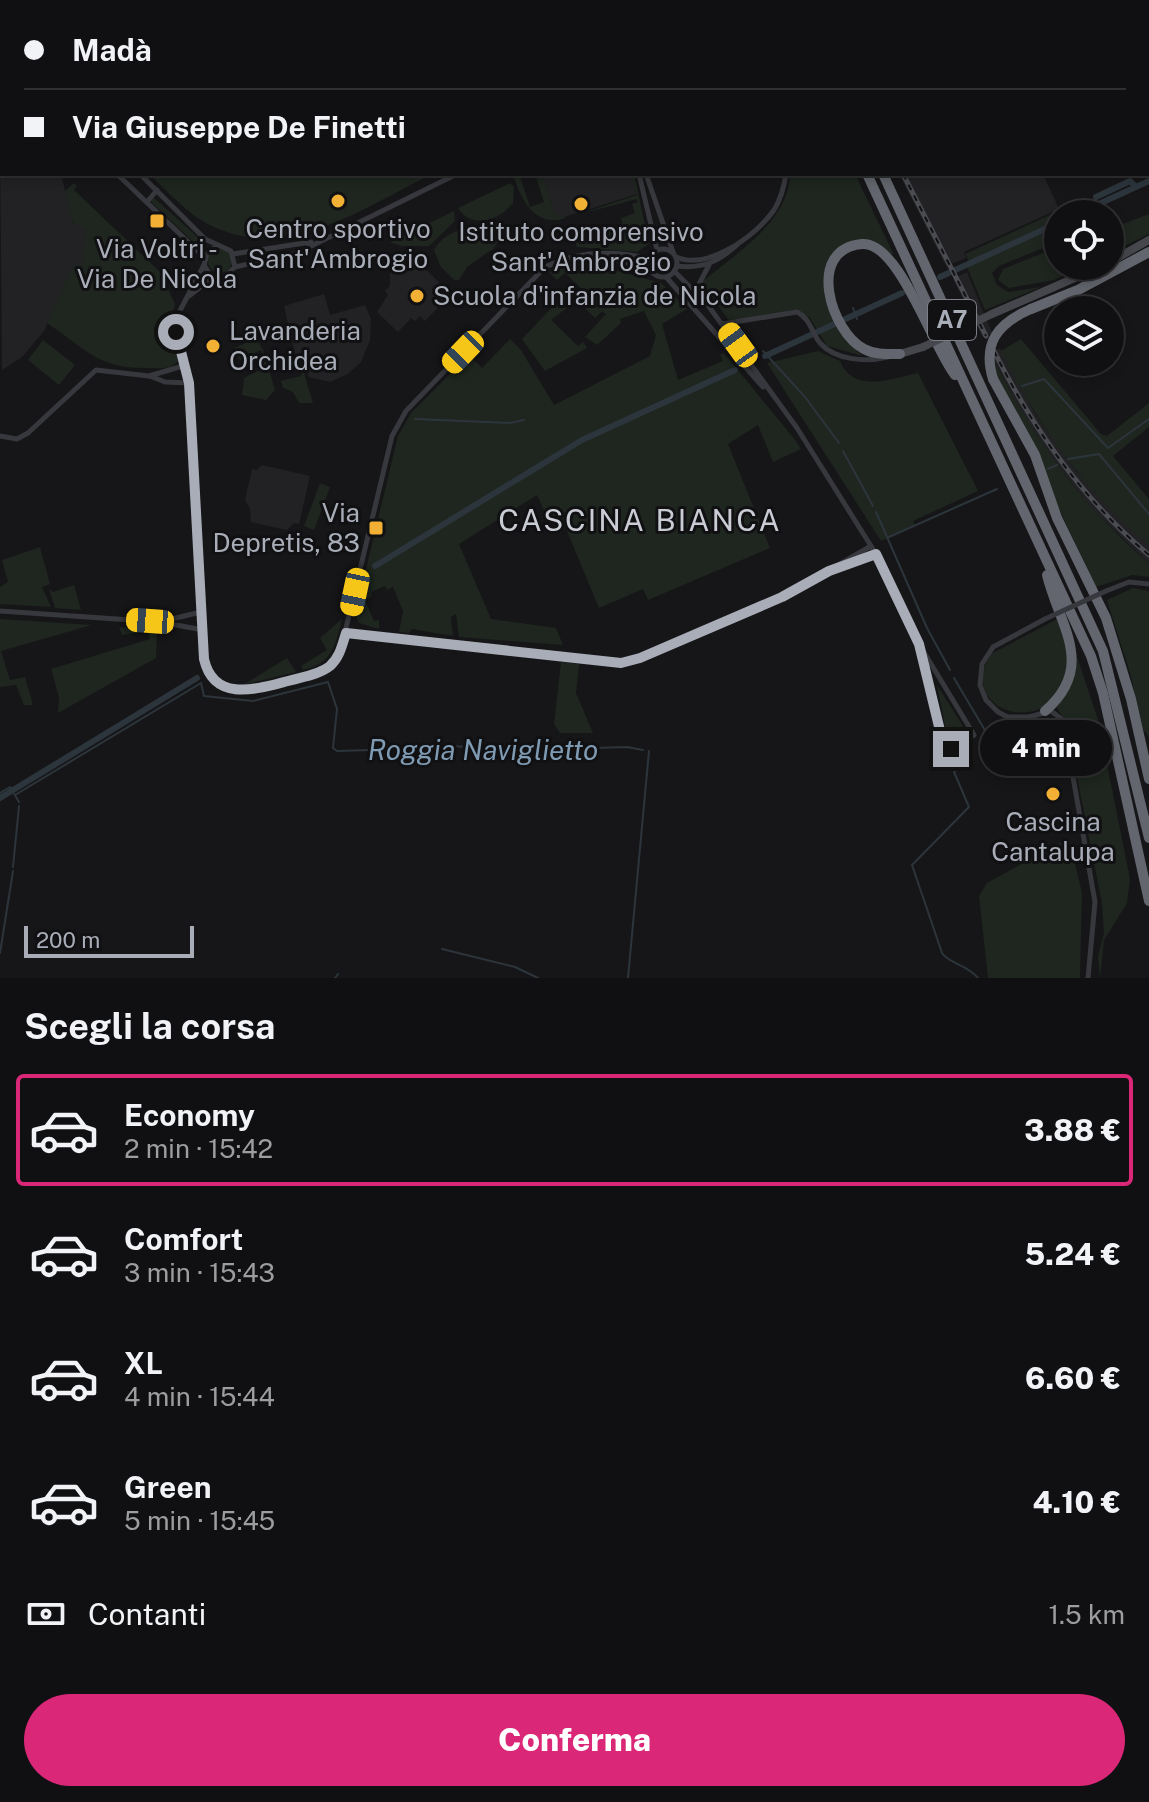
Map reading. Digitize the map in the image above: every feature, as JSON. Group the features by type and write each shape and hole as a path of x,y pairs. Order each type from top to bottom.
{"highway":[{"name":"A7","path":"868,176 1076,622 1100,683 1149,901"},
{"name":"A7","path":"884,176 1020,467 1109,669 1149,838"},
{"path":"900,354 869,351 846,330 827,281 833,261 844,250 860,244 882,250 895,264 940,357 966,389"},
{"path":"1149,252 1078,290 1011,317 994,336 988,353 993,379 1035,455 1069,541 1106,618 1149,779"},
{"path":"1020,467 1069,541"},
{"path":"1042,553 1048,581 1068,626 1072,654 1062,691 1042,713"},
{"path":"1138,729 1149,750"}],"street":[{"path":"119,176 204,261 213,277"},
{"path":"142,176 216,246 224,247 233,254 235,267"},
{"path":"185,299 213,277 227,276 235,267 289,257 453,176"},
{"path":"639,176 657,250"},
{"path":"647,176 676,269 707,304 806,440 876,554 919,644 974,735 951,749 943,743 919,644"},
{"path":"666,277 676,269 710,264 743,237 774,210 785,176"},
{"path":"147,202 157,190"},
{"path":"657,250 699,261 743,237"},
{"path":"1124,254 1149,240"},
{"path":"233,254 317,241"},
{"path":"216,246 204,261 175,320 189,383 205,663 222,686 241,691 326,669 340,653 392,436 406,411 545,267 568,257 587,254 650,259"},
{"path":"657,250 650,259 650,268 655,275 666,277 696,307 775,399"},
{"path":"587,254 650,268"},
{"path":"707,304 698,286 710,264"},
{"path":"722,324 797,312 811,325 819,342 836,353 854,359 900,354 923,347 1070,280"},
{"path":"696,307 700,300 707,304"},
{"path":"149,376 186,365"},
{"path":"0,436 17,439 28,433 96,370 189,383"},
{"path":"346,633 621,663 640,658 782,597 871,546"},
{"path":"829,571 876,554"},
{"path":"1072,778 1049,739 994,709 984,696 980,680 982,664 996,644 1045,619 1129,582 1149,584"},
{"path":"0,611 160,622 203,630"},
{"path":"160,622 201,612"},
{"path":"348,625 367,634"},
{"path":"1036,730 1042,713"},
{"path":"1007,717 1042,713 1060,715 1094,892 1094,930 1088,978"},
{"path":"1049,739 1057,737 1063,730"}],"shaded area":[{"path":"0,176 61,176 73,223 87,228 83,265 73,266 44,331 22,357 2,370"},
{"path":"151,176 428,176 350,216 293,235 263,238 234,234 204,222"},
{"path":"514,176 520,176 530,207 544,202 536,176 543,176 555,214 566,218 555,220 537,215 530,209"},
{"name":"Istituto comprensivo Sant'Ambrogio","path":"543,176 631,176 637,194 561,218 555,214"},
{"path":"631,176 634,176 649,244 637,252 577,247 572,232 574,228 579,230 575,232 578,242 623,226 621,218 635,213 632,204 638,202 637,199 580,214 637,195"},
{"path":"790,176 856,176 894,255 868,242 841,253 827,266 825,286 829,299 846,337 863,356 827,346 810,318 795,310 729,321 702,282 758,236 780,207"},
{"path":"900,176 1044,176 1055,200 1044,200 1044,216 964,252 966,258 946,266"},
{"path":"74,183 77,186 74,190 160,272 175,304 170,326 178,361 172,366 131,367 104,361 47,323 73,266 83,264 86,229 73,223 65,191"},
{"path":"510,183 514,187 513,203 494,218 478,221 464,215 458,208"},
{"path":"153,197 202,241 198,246 151,202"},
{"path":"454,211 455,221 429,246 401,246 390,242"},
{"path":"1149,214 1149,234 1124,246 1124,224"},
{"path":"1044,218 1044,227 969,261 965,254"},
{"path":"497,222 507,226 494,248 467,267 459,280 454,280 441,267 434,250 454,232"},
{"path":"1044,232 1044,248 999,266 992,273 997,285 1008,292 1041,287 985,310 967,267"},
{"path":"220,249 231,256 232,261 225,272 220,273 209,266 208,261 215,250"},
{"path":"1044,253 1044,280 1054,280 1009,288 998,280 1003,269"},
{"name":"Scuola d'infanzia de Nicola","path":"413,257 446,289 447,298 425,321 420,316 415,321 411,318 398,332 377,312 388,295 385,291 390,286 390,273 397,266 397,258"},
{"path":"582,261 661,283 687,309 662,324 678,380 723,361 720,355 724,353 796,441 801,449 773,462 758,425 728,444 770,548 648,600 643,589 599,608 562,519 550,523 537,495 459,544 491,619 556,628 563,645 459,637 456,614 451,617 453,636 412,629 409,633 399,632 403,611 393,587 387,590 385,586 371,592 372,596 365,600 374,621 379,620 379,629 359,623 355,615 398,436 411,413 469,355 482,368 510,339 521,350 554,405 650,356 656,335 644,311 620,319 621,323 597,345 585,337 606,314 602,311 595,318 582,305 590,297 565,273 557,280 549,272 565,264"},
{"path":"967,272 992,333 983,337 953,279"},
{"path":"324,294 330,315 365,305 371,319 370,340 361,362 348,374 330,382 309,377 302,355 296,357 284,306"},
{"path":"559,300 567,308 551,320 578,346 583,342 587,348 545,371 522,339"},
{"path":"256,338 263,350 275,390 266,400 242,395 244,378 262,369 265,361 261,350 240,360 235,348"},
{"path":"1021,339 1044,366 1044,376 1052,376 1101,434 1107,436 1149,403 1149,427 1113,456 1149,499 1149,545 1104,503 1065,456 1031,405 1001,351"},
{"path":"43,340 75,365 59,385 28,360"},
{"path":"1000,348 1036,415 1076,471 1149,545 1149,563 1094,511 1037,440 994,361 993,352"},
{"path":"818,351 840,361 854,378 863,381 885,381 918,373 978,491 913,521 915,526 881,541 767,363"},
{"path":"994,361 1043,444 1080,494 1149,563 1149,577 1132,575 1096,587 996,376"},
{"path":"303,370 313,403 299,403 293,392 283,388 281,381 301,376"},
{"path":"262,465 310,476 299,524 294,523 287,530 251,522 250,509 245,500 252,469 257,470"},
{"path":"320,483 330,487 314,530 304,526"},
{"path":"40,547 50,584 42,587 51,607 0,604 0,587 8,582 2,560"},
{"path":"74,585 81,610 55,608 49,589 53,592"},
{"path":"1133,588 1149,591 1149,737 1141,726 1131,676 1107,600"},
{"path":"1061,617 1068,666 1061,690 1047,705 1030,712 1012,711 997,705 986,692 983,675 991,654"},
{"path":"0,619 92,625 1,651 10,680 25,677 33,705 24,705 16,685 0,687"},
{"path":"342,619 327,658 303,670 301,666 327,650 320,638"},
{"path":"119,627 157,629 156,658 58,713 59,697 51,669 150,639 147,631 122,635"},
{"path":"1077,657 1098,719 1130,879 1127,903 1104,940 1100,978 1098,956 1104,934 1102,903 1066,721 1056,707 1063,699"},
{"path":"287,658 296,672 243,685"},
{"path":"561,662 579,664 576,693 593,733 560,733 554,724"},
{"path":"937,685 966,731 952,743 948,741"},
{"path":"1069,838 1082,893 1080,978 988,978 979,896 987,883"}],"waterway":[{"path":"1096,197 1130,181 1136,187"},
{"path":"1108,200 1149,181"},
{"path":"940,277 1044,229"},
{"path":"765,356 902,293"},
{"path":"853,308 857,319"},
{"path":"763,351 805,397 839,443"},
{"path":"375,566 582,440 735,370"},
{"path":"1022,386 1044,379 1108,448 1149,419"},
{"path":"415,419 510,423 524,420"},
{"path":"843,451 873,506"},
{"path":"1068,459 1099,454 1149,514"},
{"path":"1048,469 1057,465"},
{"path":"889,537 997,489"},
{"path":"876,512 927,628 950,670"},
{"path":"0,798 197,678"},
{"path":"954,678 986,732"},
{"name":"Roggia Naviglietto","path":"15,795 201,683 204,696 253,701 328,682 337,709 333,748 337,751 405,749 410,744 529,750 627,747 643,750"},
{"name":"Roggia Naviglietto","path":"628,978 649,751"},
{"path":"971,759 954,772 969,807 912,865 942,953 978,978"},
{"name":"Roggia Naviglietto","path":"0,793 10,787 19,802"},
{"path":"13,867 19,806"},
{"path":"0,953 13,871"},
{"path":"442,949 515,967 538,978"},
{"path":"335,978 338,974"}],"railway":[{"path":"904,176 986,336"},
{"path":"994,351 1025,408 1061,461 1102,510 1149,555"}],"place":[{"name":"Centro sportivo Sant'Ambrogio","path":"338,201"},
{"name":"Istituto comprensivo Sant'Ambrogio","path":"581,204"},
{"name":"Via Voltri - Via De Nicola","path":"157,221"},
{"name":"Scuola d'infanzia de Nicola","path":"417,296"},
{"name":"Lavanderia Orchidea","path":"213,346"},
{"name":"Via Depretis, 83","path":"376,528"},
{"name":"Cascina Cantalupa","path":"1053,794"}],"district":[{"name":"CASCINA BIANCA","path":"640,521"}],"route":[{"path":"176,332 189,383 204,659 215,681 222,686 236,691 250,690 326,669 340,653 346,633 627,662 782,597 829,571 876,554 919,644 943,743 951,749"}]}
